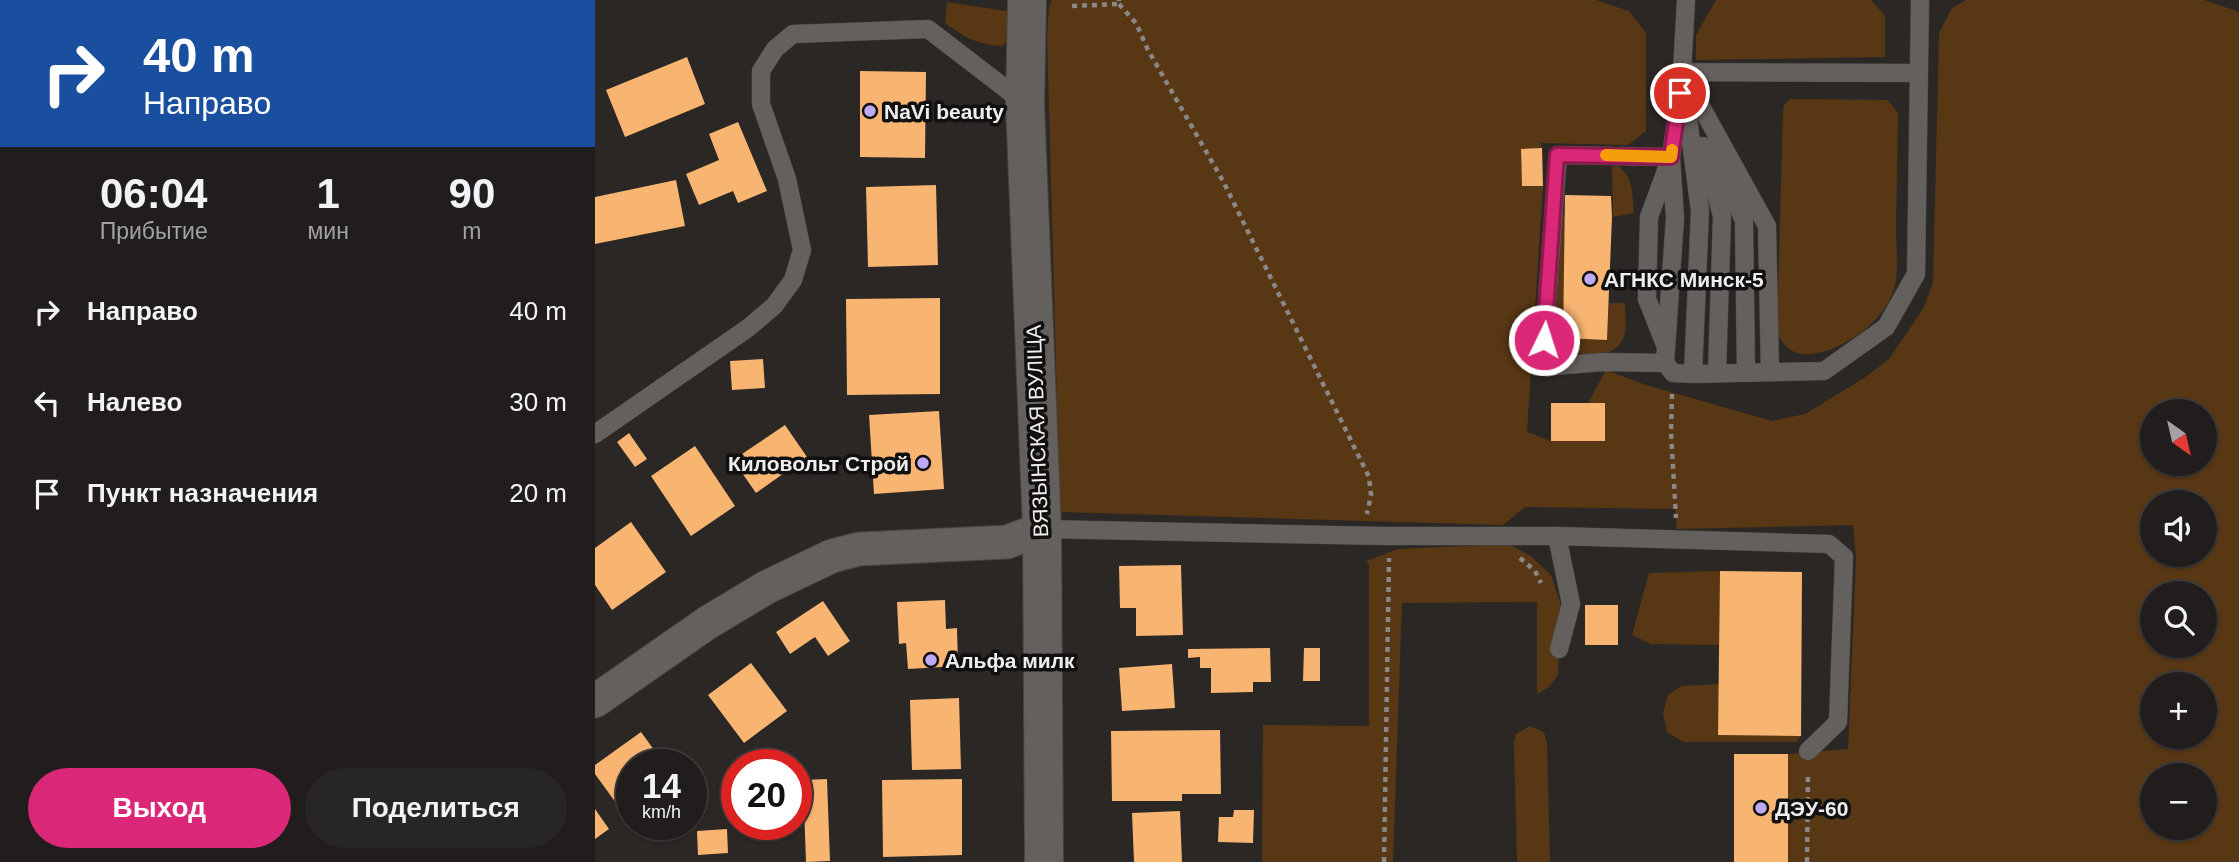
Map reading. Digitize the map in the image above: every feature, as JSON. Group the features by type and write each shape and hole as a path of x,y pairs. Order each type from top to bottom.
{"street":[{"name":"ВЯЗЫНСКАЯ ВУЛІЦА","path":"1027,0 1025,104 1042,529 1044,862"},
{"path":"595,701 707,623 767,587 832,556 859,549 1007,542 1042,529"}],"lane":[{"path":"1668,361 1675,218 1671,157 1682,72 1686,0"},
{"path":"1671,157 1557,155 1542,367 1668,361 1693,374 1823,371 1886,327 1916,274 1920,0"},
{"path":"595,434 748,328 774,306 793,280 802,250 787,179 761,104 761,71 775,49 793,34 928,29 1025,104"},
{"path":"1682,72 1918,73"},
{"path":"1682,72 1767,226 1770,372"},
{"path":"1682,72 1744,221 1746,372"},
{"path":"1682,72 1722,216 1717,373"},
{"path":"1682,72 1700,211 1693,374"},
{"path":"1668,361 1647,299 1649,217 1671,157"},
{"path":"1042,529 1829,544 1844,557 1838,722 1808,751"},
{"path":"1557,537 1571,604 1559,649"}],"path":[{"path":"1072,6 1119,2 1136,23 1147,50 1223,181 1370,477 1371,495 1367,515 1384,536 1389,554 1384,862"},
{"path":"1668,361 1677,540"},
{"path":"1807,862 1808,751"}],"shaded area":[{"path":"1052,0 1596,0 1629,11 1646,33 1646,131 1628,145 1541,143 1542,148 1521,150 1522,186 1543,186 1527,432 1551,441 1605,403 1588,403 1606,370 1643,384 1772,421 1805,414 1864,378 1889,359 1923,309 1933,283 1939,33 1952,8 1966,0 2204,0 2237,11 2239,862 1788,862 1788,754 1848,749 1856,559 1853,525 1677,529 1675,509 1525,507 1503,525 1060,512 1047,38"},
{"path":"1716,0 1871,0 1885,16 1885,57 1696,60 1696,35"},
{"path":"947,2 1007,11 1015,23 1012,37 1002,46 978,42 965,36 945,23"},
{"path":"1790,99 1888,100 1898,113 1897,267 1892,294 1886,306 1866,329 1840,346 1812,354 1789,349 1777,329 1783,111 1784,105"},
{"path":"1617,165 1629,180 1634,213 1613,217 1612,167"},
{"path":"1550,214 1565,215 1563,337 1607,339 1609,303 1625,303 1624,336 1613,350 1596,354 1576,353 1559,351 1551,343"},
{"path":"1509,544 1531,556 1551,575 1561,605 1558,675 1549,687 1537,694 1537,602 1402,603 1393,862 1262,862 1263,725 1369,726 1369,565 1366,561 1398,549"},
{"path":"1720,571 1719,645 1651,644 1632,635 1649,573"},
{"path":"1719,684 1718,735 1801,736 1796,742 1684,742 1667,732 1663,713 1668,695 1682,686"},
{"path":"1530,726 1544,732 1547,743 1550,862 1517,862 1514,743 1516,734"}],"building":[{"path":"687,57 705,104 625,137 606,90"},
{"path":"860,71 926,72 925,158 860,157"},
{"path":"738,122 767,191 738,203 733,191 699,205 686,174 719,160 709,134"},
{"path":"1542,148 1543,186 1522,186 1521,149"},
{"path":"676,180 685,226 595,244 595,197"},
{"path":"936,185 938,265 868,267 866,187"},
{"path":"1565,195 1611,196 1607,340 1563,338"},
{"path":"940,298 940,394 847,395 846,299"},
{"path":"763,359 765,388 732,390 730,361"},
{"path":"1551,403 1605,403 1605,441 1551,441"},
{"path":"939,411 944,489 874,494 869,415"},
{"path":"785,425 807,457 756,493 733,460"},
{"path":"629,433 647,459 635,467 617,442"},
{"path":"695,446 735,506 691,536 651,476"},
{"path":"631,522 666,572 612,610 595,585 595,548"},
{"path":"1181,565 1183,635 1136,636 1136,608 1120,608 1119,566"},
{"path":"1720,571 1802,572 1801,736 1718,735"},
{"path":"945,600 946,629 957,628 958,666 908,669 906,643 899,644 897,602"},
{"path":"823,601 850,641 828,656 815,637 790,654 776,632"},
{"path":"1585,605 1618,605 1618,645 1585,645"},
{"path":"1270,648 1271,682 1253,682 1253,692 1211,693 1211,668 1200,668 1200,657 1188,658 1188,649"},
{"path":"1304,648 1320,648 1320,681 1303,681"},
{"path":"751,663 787,711 744,743 708,695"},
{"path":"1172,664 1175,708 1122,711 1119,668"},
{"path":"959,698 961,769 912,770 910,700"},
{"path":"1220,730 1221,794 1182,794 1182,801 1112,801 1111,731"},
{"path":"641,732 653,749 617,749"},
{"path":"616,750 616,803 595,774 595,765"},
{"name":"ДЭУ-60","path":"1734,754 1788,754 1788,862 1734,862"},
{"path":"827,779 830,861 806,862 805,840 812,840 812,780"},
{"path":"962,779 962,855 883,857 882,780"},
{"path":"595,809 609,829 595,839"},
{"path":"1234,810 1254,810 1253,843 1218,842 1219,817 1233,817"},
{"path":"1180,811 1182,862 1134,862 1132,813"},
{"path":"721,829 721,840 727,840 728,853 698,855 697,840 707,840 707,830"}],"slow traffic":[{"path":"1606,155 1671,157 1672,150"}],"place":[{"name":"NaVi beauty","path":"870,111"},
{"name":"АГНКС Минск-5","path":"1590,279"},
{"name":"Киловольт Строй","path":"923,463"},
{"name":"Альфа милк","path":"931,660"},
{"name":"ДЭУ-60","path":"1761,808"}],"route":[{"path":"1544,340 1557,155 1671,157 1680,93"}]}
